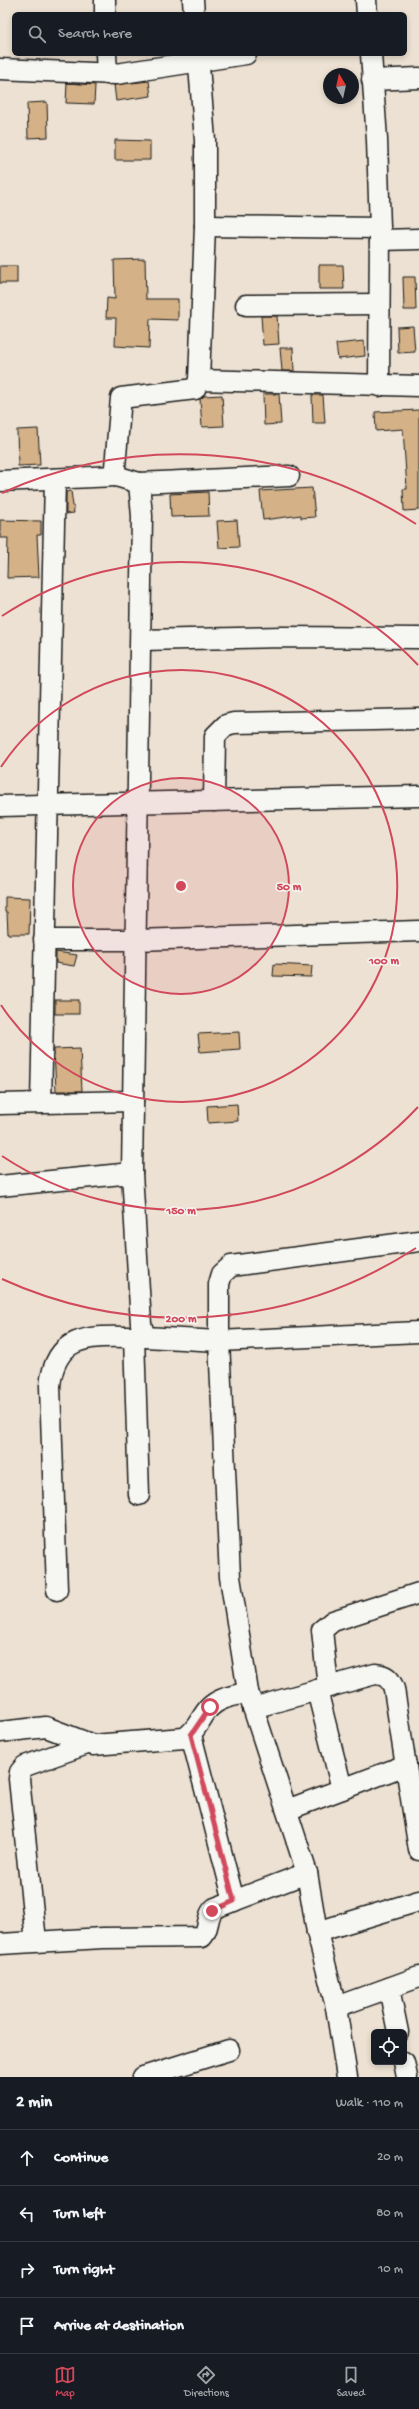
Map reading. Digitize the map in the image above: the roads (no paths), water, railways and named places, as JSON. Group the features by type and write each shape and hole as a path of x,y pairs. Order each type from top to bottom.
{"street":[{"path":"105,0 105,12"},
{"path":"193,0 194,12"},
{"path":"366,0 367,12"},
{"path":"106,56 107,74"},
{"path":"0,69 107,74 130,73 198,57 214,56"},
{"path":"371,56 377,140 380,234 379,386"},
{"path":"116,476 115,467 121,398 195,389 199,380 205,226 205,140 198,57"},
{"path":"372,80 419,78"},
{"path":"205,226 380,234 419,238"},
{"path":"246,305 380,304"},
{"path":"199,380 419,386"},
{"path":"0,481 116,476 139,483 289,476"},
{"path":"41,1103 46,805 55,479"},
{"path":"139,483 142,516 141,640 132,1173 141,1324 139,1337 139,1495"},
{"path":"141,640 282,637 419,638"},
{"path":"214,801 215,736 226,725 234,723 419,719"},
{"path":"0,806 138,804 419,796"},
{"path":"44,940 136,940 419,931"},
{"path":"0,1104 133,1101"},
{"path":"0,1186 132,1173"},
{"path":"347,2077 336,2007 317,1932 307,1872 251,1700 230,1577 219,1341 219,1284 222,1274 231,1266 419,1241"},
{"path":"57,1590 51,1374 54,1363 66,1348 77,1340 139,1337 219,1341 419,1332"},
{"path":"342,1789 322,1688 322,1630 332,1622 419,1594"},
{"path":"36,1941 19,1779 20,1772 25,1766 87,1744 177,1739 191,1735 210,1707 222,1699 251,1700 322,1688 375,1674 384,1675 391,1680 394,1689 419,1850"},
{"path":"0,1732 46,1727 87,1744"},
{"path":"191,1735 234,1901"},
{"path":"287,1810 406,1765"},
{"path":"0,1944 103,1938 198,1938 202,1937 208,1930 212,1911 307,1872"},
{"path":"317,1932 419,1901"},
{"path":"336,2007 419,1977"},
{"path":"389,1988 397,2029"},
{"path":"143,2077 229,2050"},
{"path":"404,2065 406,2077"}]}
